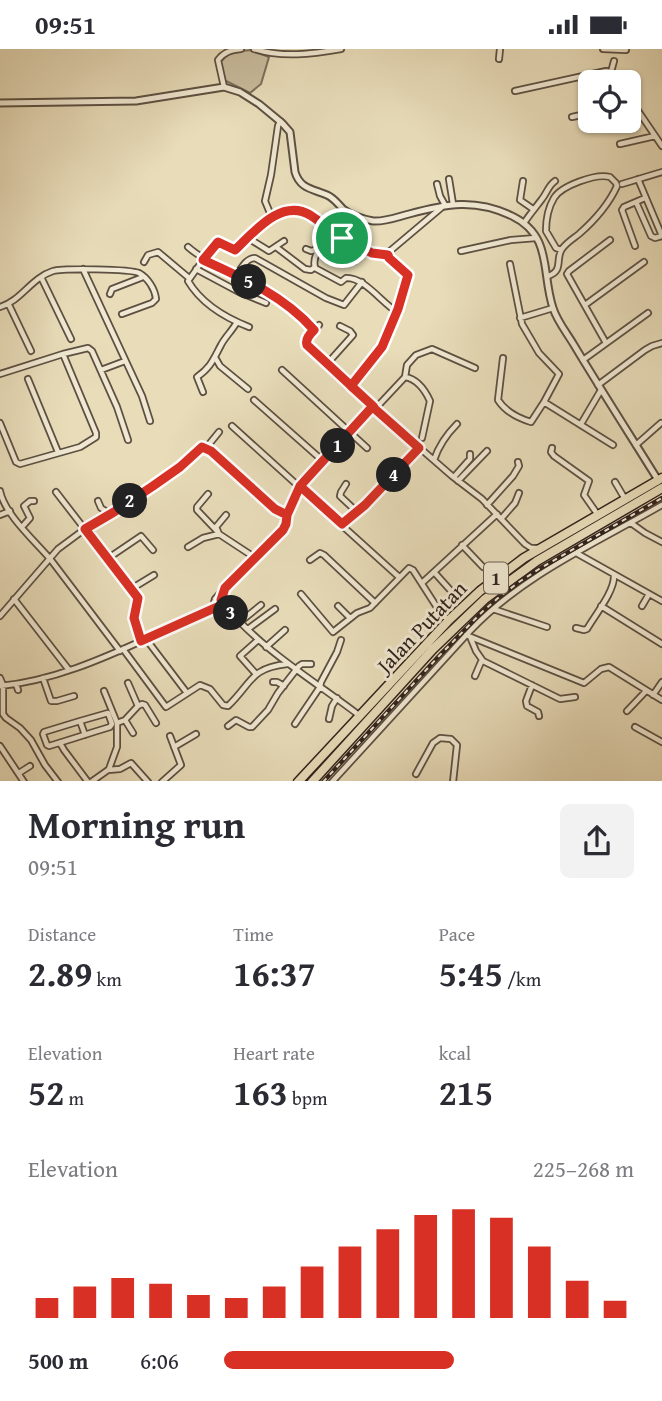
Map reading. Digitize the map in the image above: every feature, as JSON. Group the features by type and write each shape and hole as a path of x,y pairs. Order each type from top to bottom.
{"highway":[{"name":"Jalan Putatan","path":"313,781 455,626 524,558 625,499 659,484"},
{"name":"Jalan Putatan","path":"299,781 449,620 480,591 545,556 659,484"},
{"path":"360,716 371,716"},
{"path":"334,744 341,750"}],"street":[{"path":"224,87 218,60 231,50 241,49"},
{"path":"254,49 283,55 341,49"},
{"path":"499,59 500,49"},
{"path":"603,49 626,50"},
{"path":"612,70 614,61"},
{"path":"515,91 578,77"},
{"path":"0,103 136,101 224,87 240,92 259,104 290,132 295,172 300,183 331,197 354,215 384,221 447,205 483,206 524,223 537,238 544,255 553,309 659,484"},
{"path":"572,117 578,116"},
{"path":"641,117 662,146"},
{"path":"272,218 265,201 280,121"},
{"path":"620,144 655,136"},
{"path":"622,184 662,172"},
{"path":"548,276 554,274 557,269 561,250 603,210 617,186 610,177 600,176 581,182 562,190 554,198 546,231 554,246 561,250"},
{"path":"388,255 447,205 449,179"},
{"path":"636,202 651,236 662,236 638,179"},
{"path":"524,223 555,180"},
{"path":"523,181 520,200 533,209"},
{"path":"437,184 440,196 447,205"},
{"path":"635,246 622,210 645,198"},
{"path":"250,327 224,316 189,284 189,278 218,242 235,250 272,218 285,211 304,212 342,238 372,253 388,255"},
{"path":"306,249 318,249 332,237 333,232"},
{"path":"248,238 269,251 284,241"},
{"path":"335,253 342,238"},
{"path":"461,251 516,239 537,238"},
{"path":"606,343 569,279 568,272 610,240"},
{"path":"188,247 203,260 236,275 288,305 316,328 308,337 307,345 374,408 497,514 525,544 531,548 540,548"},
{"path":"276,247 305,269 315,267"},
{"path":"354,261 360,247"},
{"path":"315,267 318,249"},
{"path":"144,262 148,255 158,252 189,278"},
{"path":"351,386 382,347 397,312 408,275 388,255"},
{"path":"236,275 247,261 255,258 326,299 344,305 362,282"},
{"path":"585,305 644,262"},
{"path":"503,358 498,400 505,410 531,422 559,375 525,332 510,264"},
{"path":"315,267 341,282 348,275 358,279 397,312"},
{"path":"83,269 142,396 150,421"},
{"path":"0,307 9,305 41,277 52,271 83,269 135,272 144,277 154,289 156,299 122,314"},
{"path":"196,269 266,303"},
{"path":"41,277 71,339"},
{"path":"110,294 112,289 144,277"},
{"path":"9,305 31,351"},
{"path":"520,318 553,309"},
{"path":"583,360 648,313"},
{"path":"204,392 197,377 215,358 222,342 237,322"},
{"path":"327,363 353,335 340,325"},
{"path":"581,424 600,388 645,350 662,343"},
{"path":"0,374 88,348 101,370 128,440"},
{"path":"1,686 69,670 144,640 218,603 225,588 283,530 300,486 350,431 405,377 407,365 416,355 432,349 475,368"},
{"path":"0,423 16,462 22,464 80,447 91,441 96,435 63,354"},
{"path":"215,358 220,366 248,389"},
{"path":"101,370 125,361"},
{"path":"282,370 367,448"},
{"path":"405,377 417,382 430,401 422,438"},
{"path":"28,379 58,452"},
{"path":"254,400 323,461"},
{"path":"544,402 613,445"},
{"path":"636,445 661,423"},
{"path":"434,460 438,448 457,424"},
{"path":"232,426 398,577"},
{"path":"0,616 64,544 171,473 204,448 219,432"},
{"path":"204,448 228,465 275,509 287,515"},
{"path":"342,524 419,448"},
{"path":"552,448 554,456 589,481 584,495 598,515"},
{"path":"456,479 487,451"},
{"path":"456,479 470,459 470,454"},
{"path":"487,505 513,476 519,466 518,462"},
{"path":"615,482 625,499"},
{"path":"346,484 340,496 357,512"},
{"path":"56,492 138,599 134,618 144,640 187,693"},
{"path":"501,519 515,503 519,493"},
{"path":"0,494 22,527 166,707 200,685 210,689 223,705 228,706 256,674 275,665 287,664"},
{"path":"208,494 197,510 218,532 254,557"},
{"path":"22,527 30,518 24,506 34,501"},
{"path":"97,501 101,508 110,514"},
{"path":"333,781 492,609 541,574 662,505"},
{"path":"0,515 10,511"},
{"path":"422,583 497,514"},
{"path":"218,532 216,527 226,515"},
{"path":"631,523 662,541"},
{"path":"188,547 218,532"},
{"path":"107,559 141,536 153,550"},
{"path":"524,558 528,552 525,544"},
{"path":"462,545 483,567"},
{"path":"310,560 316,554 324,555 375,603"},
{"path":"577,554 662,601"},
{"path":"301,594 333,632 349,618 370,608 409,568 449,620"},
{"path":"434,572 452,592"},
{"path":"131,589 154,575"},
{"path":"576,628 587,629 615,582 614,575"},
{"path":"642,606 649,594"},
{"path":"14,599 69,670"},
{"path":"218,603 287,664 360,716"},
{"path":"240,622 261,605"},
{"path":"338,606 349,618"},
{"path":"601,606 662,644"},
{"path":"248,629 275,609"},
{"path":"492,609 547,627"},
{"path":"267,647 285,629"},
{"path":"468,637 483,661 561,699 575,697"},
{"path":"468,637 584,683 601,669 609,667 662,700"},
{"path":"256,674 240,656 258,640"},
{"path":"295,725 320,687 341,640"},
{"path":"275,665 278,656"},
{"path":"475,676 483,661"},
{"path":"228,726 236,720 253,727 296,670 302,664 311,664"},
{"path":"0,677 6,719 31,740 57,781"},
{"path":"43,678 51,701 74,696"},
{"path":"273,682 284,686"},
{"path":"653,695 662,682"},
{"path":"128,683 138,706"},
{"path":"16,684 18,690"},
{"path":"532,685 526,701 527,706 538,712 539,716"},
{"path":"60,743 66,754 93,781 109,769 117,747 117,723 104,691"},
{"path":"627,712 646,691"},
{"path":"329,719 337,698"},
{"path":"117,723 125,720 142,704 156,723"},
{"path":"107,713 112,724 110,727 85,734 48,746 43,733 107,713"},
{"path":"125,720 133,733"},
{"path":"80,721 85,734"},
{"path":"635,727 661,740"},
{"path":"174,747 196,734"},
{"path":"163,781 181,765 170,736"},
{"path":"416,774 433,743 440,738 451,739 457,745 453,781"},
{"path":"0,746 23,781"},
{"path":"109,769 120,769 131,763 147,781"},
{"path":"19,773 30,767"}],"shaded area":[{"path":"251,50 269,57 261,84 250,93 224,80 220,63 230,54"}],"railway":[{"path":"324,781 439,656 498,598 539,569 662,498"}],"route":[{"path":"342,238 304,212 285,211 266,221 235,250 216,243 203,260 277,297 302,316 314,330 306,341 307,345 327,363 351,386 373,406 375,409 419,448 365,505 342,524 300,486 283,530 225,588 221,600 233,614 217,607 141,641 134,618 138,598 85,529 153,486 202,447 228,465 275,509 287,515 297,490 300,486 373,406 351,386 382,347 398,309 408,275 388,255 372,253 342,238"}]}
